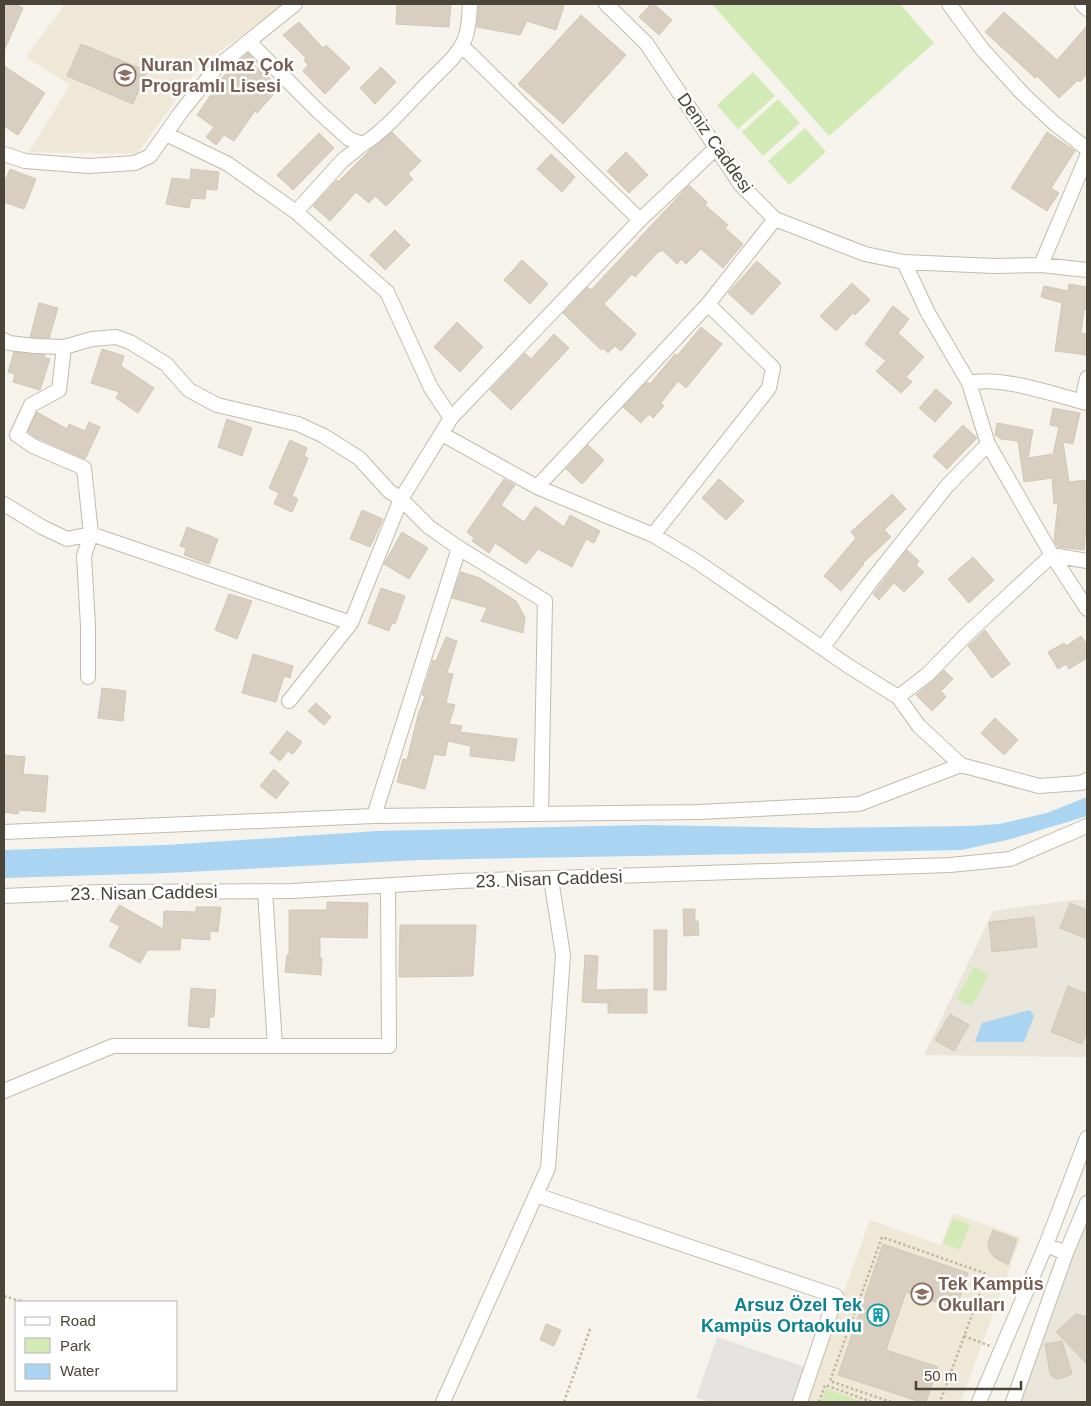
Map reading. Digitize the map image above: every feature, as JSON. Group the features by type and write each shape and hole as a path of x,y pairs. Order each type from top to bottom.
{"street":[{"path":"4,154 25,161 89,166 135,163 150,156 180,112 217,67 295,4"},
{"path":"296,212 342,161 370,140 451,60 462,46 467,31 470,4"},
{"name":"Deniz Caddesi","path":"606,4 646,43 742,185 775,219 865,254 904,262 994,266 1041,265 1087,270"},
{"path":"949,4 982,49 1024,94 1054,123 1087,149"},
{"path":"1082,4 1087,9"},
{"path":"249,42 336,128 349,139 363,144"},
{"path":"462,46 640,220"},
{"path":"166,134 228,164 296,212 387,292 431,388 451,418"},
{"path":"289,701 351,623 400,499 451,418 640,220 716,148"},
{"path":"1041,265 1087,156"},
{"path":"538,487 708,304 775,219"},
{"path":"904,262 928,313 969,383 988,444 1052,556 1087,609"},
{"path":"653,535 769,388 773,368 708,304"},
{"path":"4,340 9,343 64,347 92,339 116,337 130,342 166,364 189,390 217,405 298,424 324,436 359,458 389,491 429,527 459,548 545,601 540,814"},
{"path":"64,347 58,390 31,405 17,435 34,446 84,468 90,534 84,556 88,626 88,677"},
{"path":"969,383 979,380 1012,384 1085,402 1087,378"},
{"path":"442,434 538,487 653,535 696,561 823,647 850,668 898,697 919,726 961,765 1039,786 1087,780"},
{"path":"823,647 869,584 942,493 988,444"},
{"path":"4,504 42,527 67,539 90,534 351,623"},
{"path":"374,816 459,548"},
{"path":"1052,556 1087,561"},
{"path":"898,697 928,674 967,634 1052,556"},
{"path":"4,832 374,816 699,812 859,804 961,765"},
{"name":"23. Nisan Caddesi","path":"4,896 100,892 265,891 950,865 1010,859 1087,826"},
{"path":"442,1402 548,1168 563,956 551,879"},
{"path":"4,1090 113,1046 389,1046 388,886"},
{"path":"265,891 275,1046"},
{"path":"979,1402 1046,1245 1087,1138"},
{"path":"536,1195 836,1296 800,1402"},
{"path":"1013,1402 1066,1252 1087,1203"},
{"path":"1046,1245 1066,1252"}],"path":[{"path":"890,1402 830,1381 882,1237 987,1274 940,1402"},
{"path":"4,1296 21,1301"},
{"path":"564,1402 590,1328"},
{"path":"964,1336 1001,1350"},
{"path":"819,1402 825,1385 872,1402"}],"shaded area":[{"name":"Nuran Yılmaz Çok Programlı Lisesi","path":"65,4 285,4 200,66 137,154 29,152 70,85 26,57"},
{"path":"1072,900 1087,900 1087,1057 924,1055 993,911"},
{"path":"1087,1190 1087,1402 1007,1402"},
{"name":"Tek Kampüs Okulları","path":"953,1213 1021,1237 961,1402 804,1402 870,1220 941,1245"},
{"path":"717,1337 808,1368 796,1402 710,1402 696,1398"}],"green space":[{"path":"712,4 900,4 934,43 829,136"},
{"path":"753,72 775,96 738,129 717,105"},
{"path":"778,99 800,123 763,156 742,132"},
{"path":"805,128 826,152 789,185 768,161"},
{"path":"974,967 989,975 971,1007 956,999"},
{"path":"953,1218 970,1225 960,1250 943,1243"},
{"path":"826,1388 862,1402 821,1402"}],"water":[{"path":"1087,797 1087,816 1011,839 962,850 419,860 167,873 4,878 4,850 166,845 377,831 645,825 816,828 970,826 999,824 1047,813"},
{"path":"1030,1010 1034,1016 1024,1042 975,1042 982,1023"}],"building":[{"path":"4,4 14,4 23,8 4,51"},
{"path":"397,4 451,4 449,27 396,24"},
{"path":"479,4 558,4 564,6 556,30 527,21 520,35 477,27"},
{"path":"651,4 654,4 672,20 659,35 639,17"},
{"path":"1004,12 1057,60 1087,26 1087,74 1080,82 1078,80 1059,98 1037,76 1035,78 985,32"},
{"path":"581,15 626,55 563,124 518,84"},
{"path":"299,22 323,48 326,45 350,68 325,94 303,71 308,65 304,60 306,58 283,35"},
{"path":"81,44 147,71 133,104 67,76"},
{"path":"248,53 257,62 254,65 280,87 257,113 255,111 234,141 224,135 216,145 206,137 214,127 197,115 215,89 213,87"},
{"path":"4,66 45,93 18,135 4,126"},
{"path":"381,67 396,82 375,104 360,88"},
{"path":"392,132 421,161 408,174 413,179 386,206 375,196 369,203 356,192 330,221 313,206 337,180 338,182 370,150"},
{"path":"1047,132 1075,151 1051,188 1059,193 1047,211 1011,188"},
{"path":"319,133 334,148 293,190 277,175"},
{"path":"626,152 648,175 629,193 607,171"},
{"path":"551,154 575,177 562,192 537,169"},
{"path":"10,169 36,179 24,209 4,202 4,184"},
{"path":"191,169 219,172 217,190 206,189 205,199 191,198 189,208 166,204 172,178 190,180"},
{"path":"689,185 707,202 705,205 728,225 725,228 743,244 723,268 701,249 686,264 681,259 677,264 662,250 659,251 635,277 632,274 604,304 636,334 621,351 615,346 608,353 603,348 601,350 563,313 588,287 591,290"},
{"path":"395,230 410,245 385,270 370,255"},
{"path":"522,260 548,284 530,304 504,280"},
{"path":"757,261 781,283 752,315 728,293"},
{"path":"852,283 870,300 855,315 853,313 836,331 820,316"},
{"path":"1069,284 1087,287 1087,310 1084,309 1081,333 1087,334 1087,355 1055,351 1062,303 1041,297 1044,286 1068,291"},
{"path":"39,303 58,308 49,338 30,337"},
{"path":"893,306 909,319 898,333 924,357 906,377 912,382 901,393 876,371 886,361 865,344"},
{"path":"457,322 483,347 460,372 434,347"},
{"path":"701,327 722,344 686,388 678,381 661,403 664,406 653,418 649,414 641,423 623,407 647,382 650,384"},
{"path":"554,334 569,348 511,410 490,390 525,353 531,359"},
{"path":"102,349 124,356 121,366 154,388 138,413 116,398 119,392 91,383"},
{"path":"14,352 45,355 44,357 50,359 40,390 13,382 15,374 8,372"},
{"path":"936,389 952,403 935,422 919,408"},
{"path":"1053,408 1080,413 1073,444 1063,442 1069,482 1085,480 1087,517 1084,550 1058,547 1054,541 1058,503 1054,504 1052,478 1024,482 1018,441 1001,439 995,435 997,423 1033,430 1028,458 1053,454 1059,427 1050,425"},
{"path":"37,412 67,429 69,424 85,431 89,422 100,427 85,459 37,438 28,432"},
{"path":"227,419 252,428 242,456 218,447"},
{"path":"963,425 977,438 947,469 933,456"},
{"path":"290,440 307,448 304,456 308,458 292,496 298,499 292,512 274,504 279,493 269,488"},
{"path":"588,445 604,460 582,484 566,469"},
{"path":"504,479 515,485 501,505 524,522 535,506 564,527 570,515 600,531 594,543 586,539 572,567 538,549 526,564 495,543 489,553 472,541 474,538 467,532"},
{"path":"719,479 744,501 726,520 702,498"},
{"path":"892,494 906,509 884,530 891,537 863,563 841,591 824,576 856,538 851,532"},
{"path":"362,510 383,519 370,547 350,539"},
{"path":"187,527 218,539 209,564 184,555 186,548 180,546"},
{"path":"402,532 428,548 409,579 384,564"},
{"path":"907,550 919,561 916,565 924,572 904,592 894,583 879,600 873,594"},
{"path":"973,557 994,580 969,603 948,579"},
{"path":"461,572 480,578 516,601 525,617 523,633 481,621 487,608 452,598"},
{"path":"381,588 405,596 395,624 392,623 389,631 368,623"},
{"path":"229,594 252,601 237,639 215,630"},
{"path":"985,630 1010,664 992,678 968,646"},
{"path":"1081,636 1087,645 1087,658 1069,669 1066,664 1058,669 1048,652 1064,643 1066,646"},
{"path":"446,637 457,641 447,673 453,674 446,703 455,705 449,724 462,726 460,732 517,739 514,761 470,756 471,746 448,741 445,756 434,754 425,789 397,782 403,759 407,760 418,715 425,696 422,695 433,660 436,661"},
{"path":"253,654 293,666 290,678 284,676 276,702 242,693"},
{"path":"944,670 953,679 941,691 946,697 932,711 916,695"},
{"path":"102,688 126,691 123,721 98,718"},
{"path":"316,703 331,717 324,725 308,711"},
{"path":"995,718 1018,740 1004,755 981,733"},
{"path":"287,731 302,742 293,754 288,751 280,761 270,753"},
{"path":"4,755 25,757 23,774 48,776 45,812 19,810 18,814 4,812"},
{"path":"274,769 289,783 276,799 260,786"},
{"path":"327,902 368,903 367,938 320,937 321,975 285,972 287,955 289,955 289,910 327,910"},
{"path":"1070,903 1087,910 1087,939 1060,928"},
{"path":"119,905 163,929 164,911 196,912 196,907 221,907 218,932 210,931 210,940 181,938 180,950 148,950 140,963 109,946 120,926 110,921"},
{"path":"683,909 695,909 695,921 698,921 699,935 684,936"},
{"path":"1034,917 1037,947 992,952 989,922"},
{"path":"400,925 476,925 473,976 399,977"},
{"path":"654,930 667,930 666,990 654,990"},
{"path":"585,955 598,956 596,990 647,989 647,1013 608,1013 608,1003 582,1002"},
{"path":"1068,986 1087,994 1087,1031 1082,1044 1051,1032"},
{"path":"191,988 216,990 214,1017 210,1017 209,1028 188,1026"},
{"path":"950,1014 969,1025 954,1051 935,1040"},
{"path":"993,1230 1017,1239 1008,1265 994,1257 989,1250 988,1242"},
{"path":"883,1244 968,1273 956,1309 906,1292 886,1350 938,1367 926,1402 838,1375"},
{"path":"1076,1314 1087,1317 1087,1364 1056,1332"},
{"path":"546,1324 561,1330 554,1346 540,1340"},
{"path":"1062,1341 1072,1374 1059,1379 1054,1378 1050,1374 1045,1344"}],"place":[{"name":"Nuran Yılmaz Çok Programlı Lisesi","path":"125,75"},
{"name":"Tek Kampüs Okulları","path":"922,1294"},
{"name":"Arsuz Özel Tek Kampüs Ortaokulu","path":"878,1315"}]}
